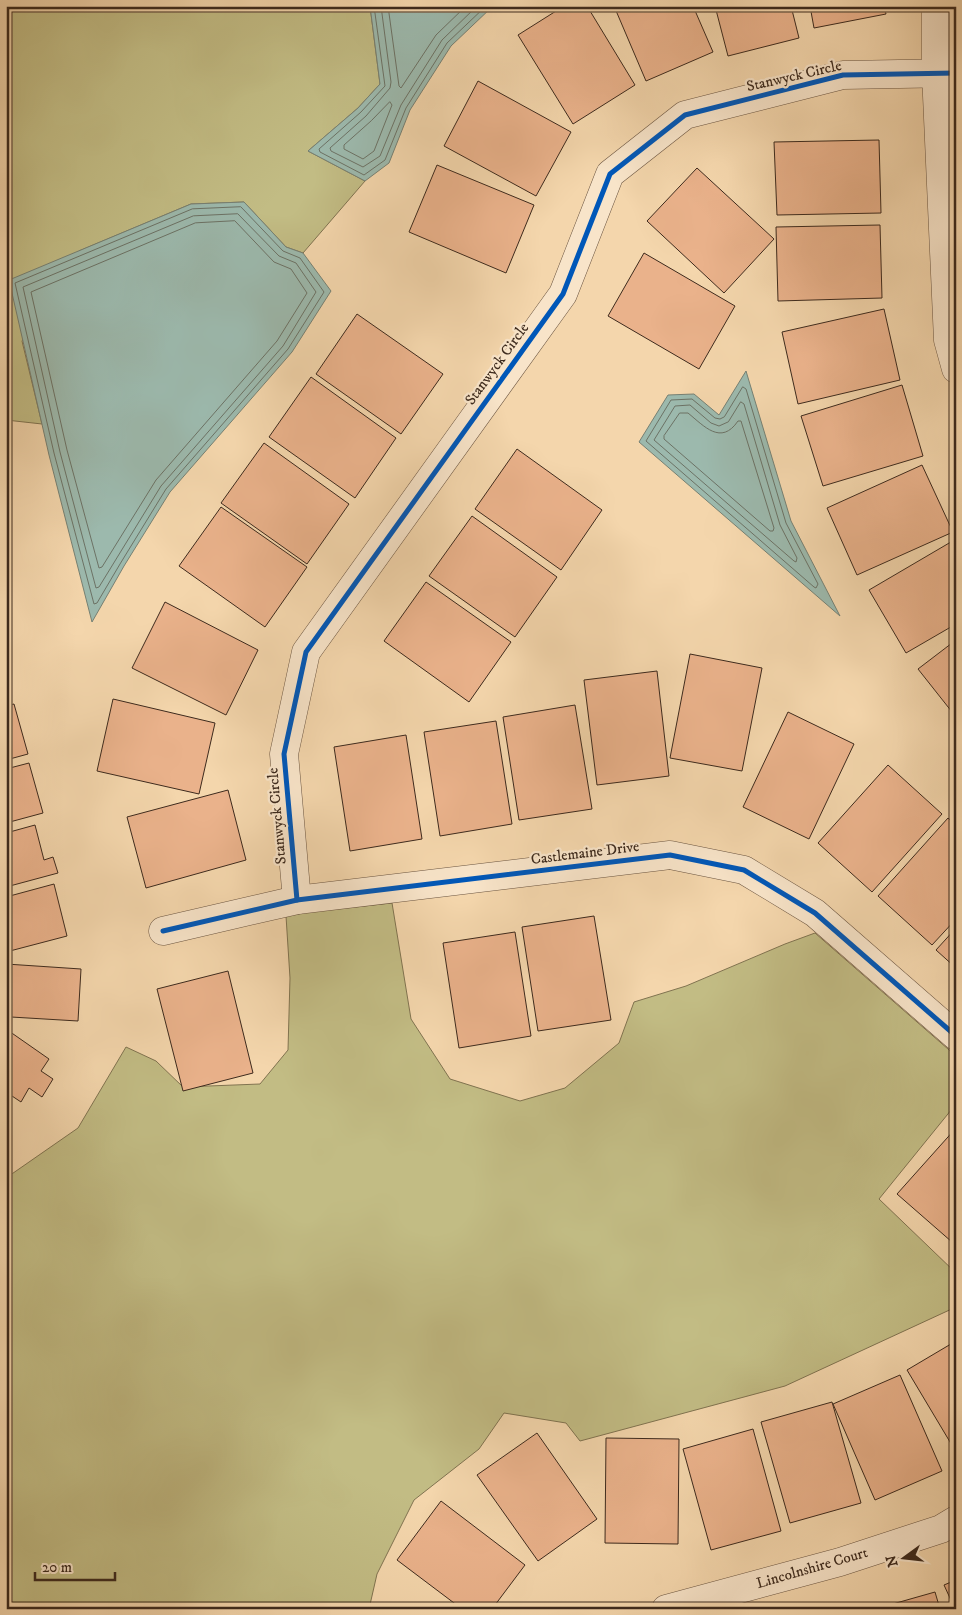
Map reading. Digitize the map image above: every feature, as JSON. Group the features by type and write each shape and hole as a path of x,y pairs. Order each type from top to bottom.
{"street":[{"path":"936,6 946,73 948,340 956,369"},
{"name":"Stanwyck Circle","path":"297,900 284,754 306,652 563,294 610,174 685,115 843,75 946,73"},
{"name":"Castlemaine Drive","path":"163,931 297,900 670,856 744,870 815,913 956,1036"},
{"name":"Lincolnshire Court","path":"666,1609 840,1562 941,1529 956,1520"}],"shaded area":[{"path":"6,6 370,6 380,84 358,108 308,151 365,181 303,253 286,247 244,202 191,204 79,251 22,341 42,424 6,420"},
{"path":"392,903 411,1019 450,1079 520,1101 565,1088 619,1043 634,1002 686,986 815,933 956,1056 956,1104 879,1199 956,1273 956,1307 785,1386 580,1441 566,1423 504,1413 479,1449 414,1500 377,1574 369,1609 6,1609 6,1178 78,1128 126,1047 156,1061 183,1087 260,1084 288,1050 290,978 286,916"}],"water":[{"path":"370,6 493,6 451,46 410,110 389,163 365,181 308,151 358,108 380,84"},
{"path":"244,202 286,247 303,253 331,291 292,352 170,492 92,622 49,455 9,280 191,204"},
{"path":"746,371 791,521 840,616 639,442 668,395 694,394 719,415"}],"building":[{"path":"564,6 587,6 635,85 573,124 518,35"},
{"path":"614,6 693,6 713,52 646,81"},
{"path":"715,6 791,6 799,38 728,56"},
{"path":"810,6 884,6 886,14 814,28"},
{"path":"478,81 571,132 536,196 444,146"},
{"path":"879,140 881,213 777,215 774,142"},
{"path":"437,165 534,205 506,273 409,232"},
{"path":"697,168 774,239 724,293 647,221"},
{"path":"880,225 882,298 778,301 776,227"},
{"path":"644,253 735,306 699,369 608,316"},
{"path":"884,309 900,380 798,404 782,332"},
{"path":"357,314 443,374 401,434 316,374"},
{"path":"311,377 396,438 355,498 269,437"},
{"path":"902,385 923,456 823,486 801,416"},
{"path":"264,443 349,504 307,564 221,503"},
{"path":"517,449 602,510 561,570 475,509"},
{"path":"922,465 953,532 857,575 827,508"},
{"path":"221,507 307,567 265,627 179,566"},
{"path":"472,516 557,577 515,637 429,576"},
{"path":"956,539 956,624 906,653 869,590"},
{"path":"426,582 511,642 469,702 384,641"},
{"path":"165,602 258,650 226,715 132,668"},
{"path":"956,640 956,717 918,669"},
{"path":"690,654 762,668 742,771 670,758"},
{"path":"657,671 669,776 597,785 584,680"},
{"path":"113,699 215,723 199,794 97,771"},
{"path":"14,704 28,754 6,760 6,706"},
{"path":"575,705 592,809 519,820 503,717"},
{"path":"788,712 854,744 809,839 743,807"},
{"path":"496,721 512,824 440,836 424,732"},
{"path":"406,735 422,839 350,851 334,747"},
{"path":"29,763 43,813 6,823 6,769"},
{"path":"888,765 942,814 872,892 818,843"},
{"path":"228,790 246,860 146,888 127,817"},
{"path":"948,818 956,825 956,919 932,945 878,896"},
{"path":"35,825 44,860 53,857 58,873 6,887 6,833"},
{"path":"54,884 67,936 6,952 6,897"},
{"path":"594,916 611,1020 538,1031 522,927"},
{"path":"956,928 956,968 936,950"},
{"path":"515,932 531,1036 459,1048 443,943"},
{"path":"6,964 81,969 78,1021 11,1017 11,989 6,988"},
{"path":"228,971 253,1073 183,1091 157,989"},
{"path":"6,1029 49,1059 41,1071 53,1079 42,1097 29,1088 21,1102 6,1092"},
{"path":"956,1128 956,1238 952,1242 897,1194"},
{"path":"956,1341 956,1452 907,1370"},
{"path":"900,1375 942,1471 875,1500 833,1404"},
{"path":"832,1402 861,1503 790,1523 761,1422"},
{"path":"753,1429 781,1531 711,1550 683,1449"},
{"path":"537,1433 597,1519 538,1561 477,1475"},
{"path":"606,1438 679,1439 678,1544 605,1543"},
{"path":"441,1501 525,1565 492,1609 462,1609 397,1560"},
{"path":"956,1580 956,1609 955,1609 944,1585"},
{"path":"935,1592 940,1609 875,1609"}],"cycle path":[{"path":"297,900 284,754 306,652 563,294 610,174 685,115 843,75 956,73"},
{"path":"163,931 297,900 670,855 744,870 815,913 956,1036"}]}
